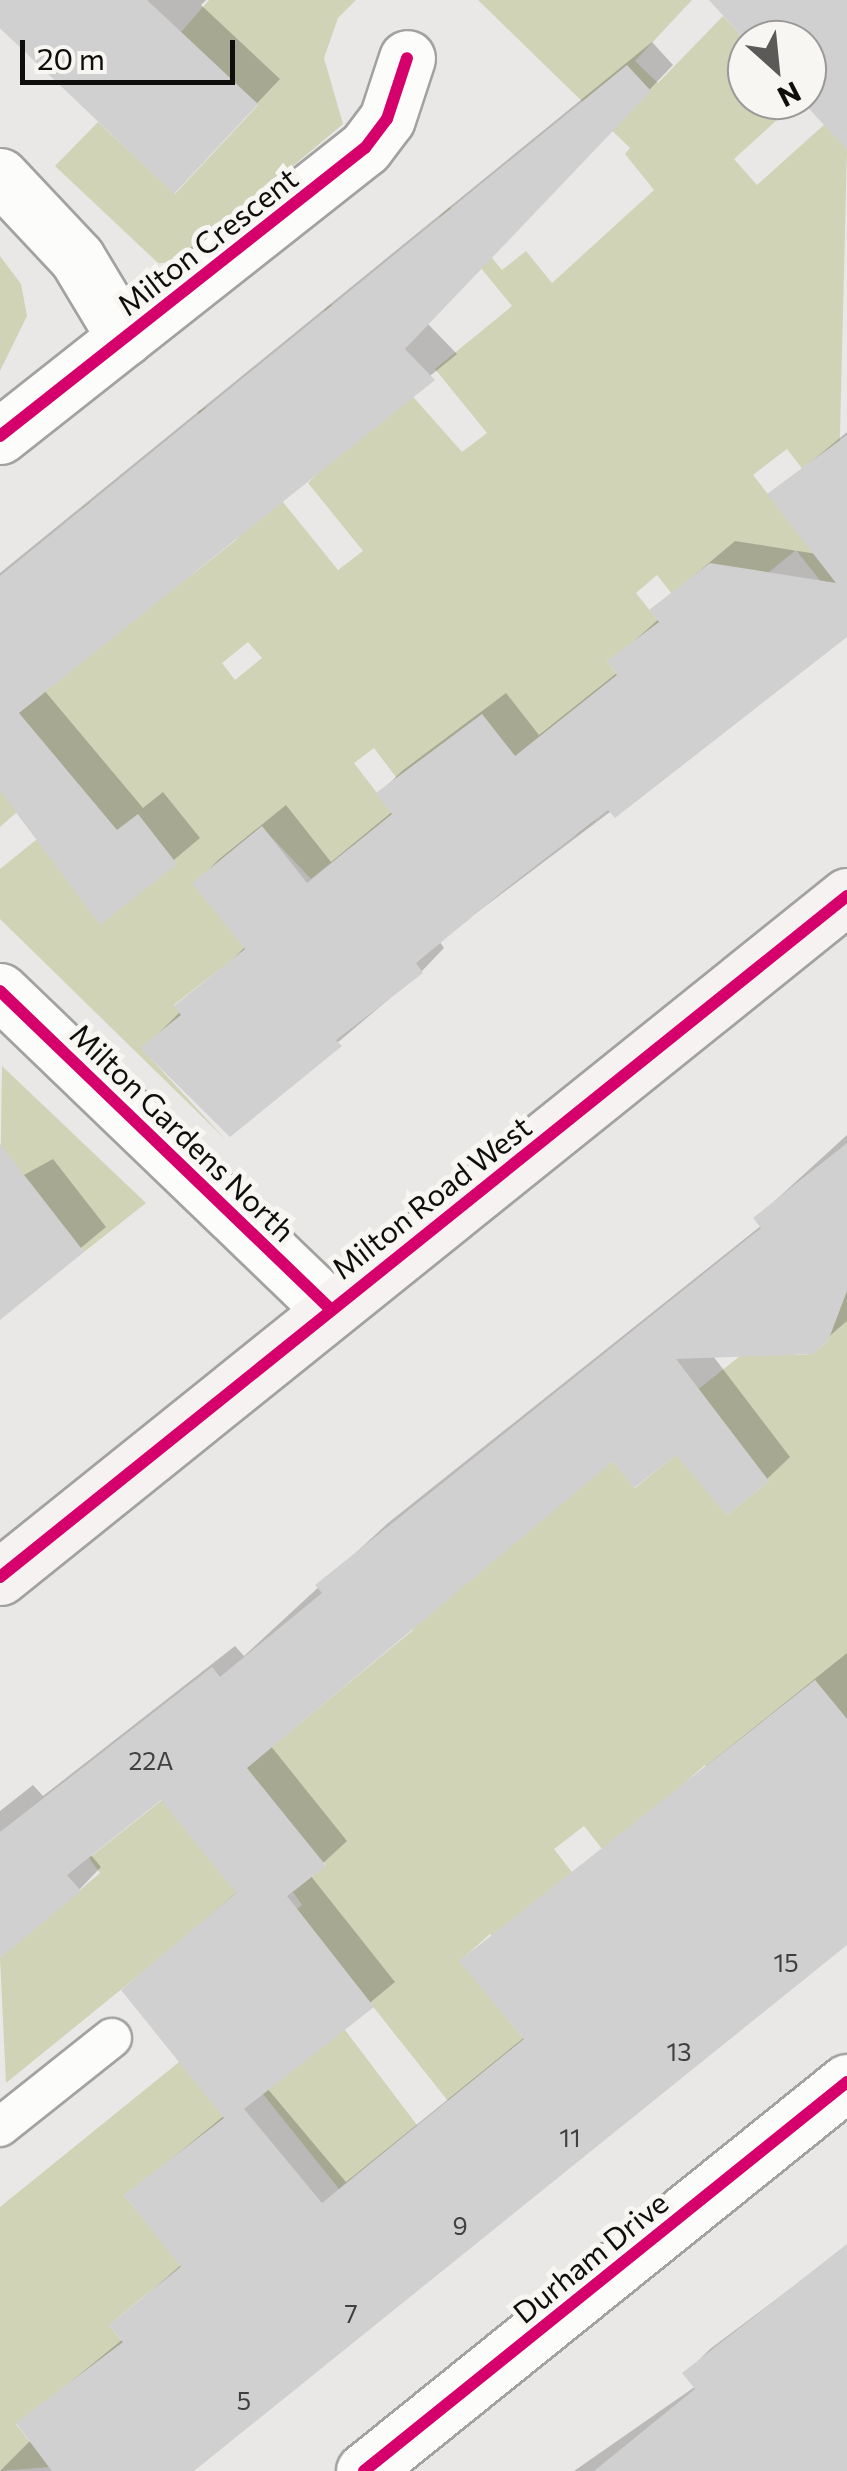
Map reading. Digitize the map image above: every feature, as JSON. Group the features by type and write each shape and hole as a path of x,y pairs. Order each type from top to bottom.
{"main road":[{"name":"Milton Road West","path":"0,1577 847,896"}],"street":[{"name":"Milton Crescent","path":"0,436 365,148 387,119 407,58"},
{"name":"Milton Crescent","path":"0,176 77,258 125,338"},
{"name":"Milton Gardens North","path":"0,990 330,1309"},
{"name":"Durham Drive","path":"364,2471 847,2082"}],"lane":[{"path":"0,2126 112,2038"}],"green space":[{"path":"209,0 356,0 338,18 324,58 343,124 179,262 158,263 55,166 98,122 175,194 258,105 181,32"},
{"path":"478,0 692,0 635,61 658,83 723,16 727,20 727,120 777,120 734,159 757,185 826,123 847,150 838,515 787,449 753,475 847,595 847,615 796,550 747,590 728,566 700,570 699,628 657,575 636,593 731,712 635,641 607,661 617,675 533,742 595,821 577,835 482,714 416,804 374,748 354,763 472,917 463,924 380,880 352,846 311,879 262,827 236,847 252,957 220,969 174,1005 181,1015 141,1048 226,1140 0,919 0,869 89,797 17,812 0,827 0,621 157,600 82,508 90,502 123,541 148,521 193,574 236,540 270,500 197,412 206,407 338,570 363,551 308,483 396,398 324,310 331,304 462,452 487,433 435,369 512,306 439,217 450,207 502,270 526,251 552,283 654,190 625,154 630,148","holes":["248,642 262,658 235,680 222,663"]},
{"path":"0,256 21,284 27,316 0,371"},
{"path":"2,1066 146,1203 84,1252 29,1181 0,1202"},
{"path":"847,1279 847,1719 815,1680 786,1703 825,1753 741,1806 705,1765 680,1787 632,1887 584,1826 554,1849 634,1952 528,1979 490,1934 460,1961 524,2039 448,2101 324,1945 345,2030 417,2125 339,2189 214,2033 166,1953 6,2083 0,1958 100,1873 89,1858 162,1800 269,1932 302,1905 293,1892 326,1865 246,1768 413,1630 388,1598 543,1517 613,1461 635,1488 677,1454 727,1515 769,1481 677,1406 774,1329 795,1355 812,1354 828,1341"},
{"path":"189,2054 241,2117 124,2195 181,2266 109,2325 133,2355 16,2424 49,2467 0,2471 0,2207"}],"building":[{"path":"0,0 147,0 258,104 174,194 0,28"},
{"path":"709,0 847,0 847,150 819,120 827,120 827,20 727,20"},
{"path":"627,65 651,91 405,349 435,380 19,713 117,830 138,814 177,864 100,925 0,791 0,576"},
{"path":"847,435 847,637 615,818 608,810 502,892 416,963 423,973 336,1040 342,1046 230,1137 140,1048 181,1015 174,1006 245,949 192,883 262,826 307,883 392,814 376,793 482,714 515,756 617,675 607,661 659,622 649,610 710,563 836,583 767,494"},
{"path":"847,1143 847,1291 828,1341 812,1354 676,1359 769,1481 727,1515 676,1455 634,1488 613,1461 247,1768 326,1866 287,1896 374,2007 244,2109 322,2203 524,2039 459,1961 815,1680 847,1719 847,1945 194,2471 52,2471 16,2423 123,2342 109,2325 181,2267 124,2195 224,2118 121,1990 236,1893 161,1800 67,1875 81,1891 0,1958 0,1832 212,1667 220,1677 322,1593 315,1585 761,1228 753,1218"},
{"path":"0,1144 84,1252 0,1320"},
{"path":"847,2244 847,2471 594,2471 695,2389 682,2373"}],"cycle path":[{"path":"0,436 365,148 387,119 407,58"},
{"path":"0,1577 847,896"},
{"path":"0,991 330,1309"},
{"path":"364,2471 847,2082"}]}
